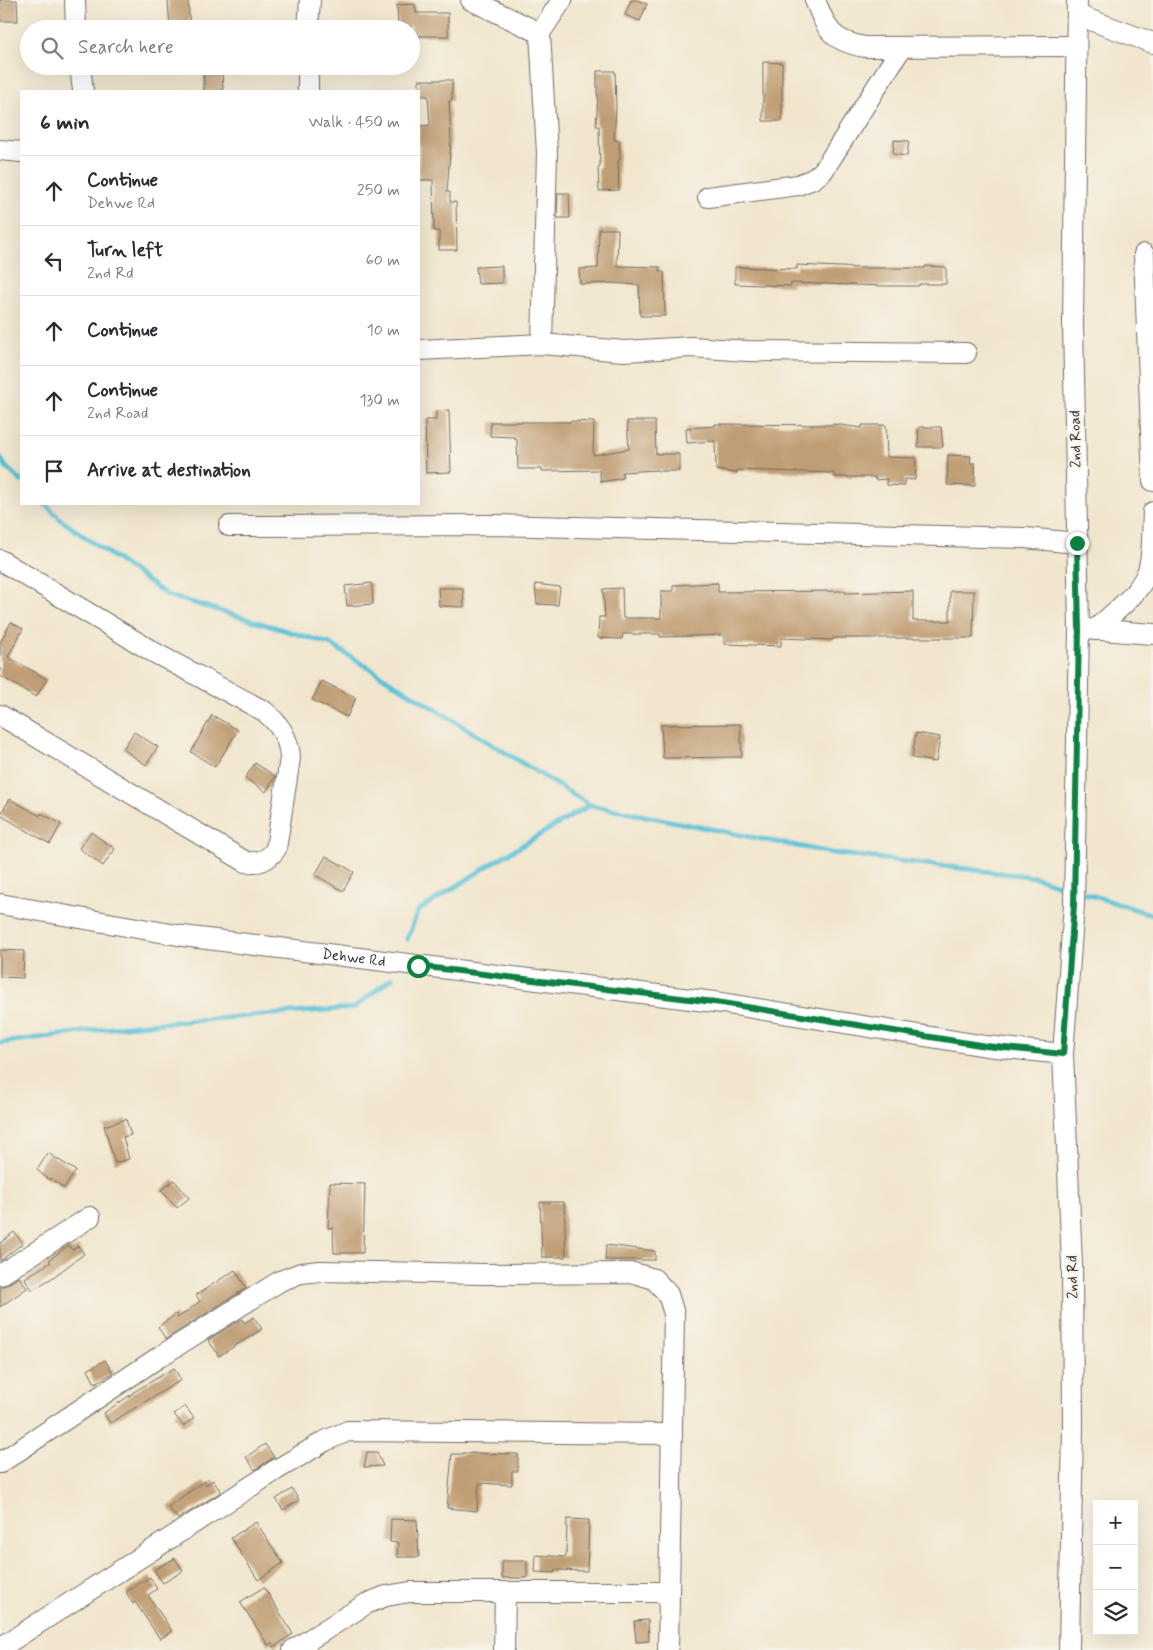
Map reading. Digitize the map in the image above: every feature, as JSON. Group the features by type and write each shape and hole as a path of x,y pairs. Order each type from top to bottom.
{"street":[{"path":"75,0 76,20"},
{"path":"309,20 310,0"},
{"path":"471,0 540,33"},
{"path":"542,344 546,153 540,33 562,0"},
{"path":"815,0 825,24 834,36 849,44 865,47 1076,46"},
{"path":"1077,8 1153,43"},
{"name":"2nd Road","path":"1074,905 1087,629 1077,543 1073,323 1077,8"},
{"path":"708,197 798,185 813,179 824,171 902,47"},
{"path":"81,75 82,90"},
{"path":"308,75 308,90"},
{"path":"0,150 20,152"},
{"path":"1144,254 1153,481"},
{"path":"420,350 542,344 624,351 692,347 747,351 966,353"},
{"path":"1087,629 1132,595 1146,576 1150,563 1153,512"},
{"path":"229,526 493,525 1025,538 1077,543"},
{"path":"0,560 147,648 264,711 275,719 289,745 290,758 276,849 270,858 258,863 246,862 0,715"},
{"path":"1087,629 1153,634"},
{"name":"Dehwe Rd","path":"0,904 183,936 722,1003 986,1046 1063,1054"},
{"name":"2nd Rd","path":"1069,1650 1073,1427 1072,1264 1063,1054 1074,905"},
{"path":"0,1275 90,1217"},
{"path":"0,1463 159,1357 280,1280 302,1273 320,1271 485,1274 634,1273 654,1279 668,1294 674,1314 668,1650"},
{"path":"0,1648 276,1470 326,1440 348,1431 672,1434"},
{"path":"293,1650 366,1604 386,1596 410,1592 668,1592"},
{"path":"504,1650 505,1592"}],"building":[{"path":"0,0 17,0 18,21 0,21"},
{"path":"168,0 188,0 189,20 169,20"},
{"path":"631,0 647,4 640,21 625,15"},
{"path":"415,4 416,13 448,13 448,36 420,36 420,20 398,20 397,5"},
{"path":"763,62 782,63 782,121 763,121"},
{"path":"597,71 615,71 616,108 614,140 619,140 619,190 599,191 599,126 596,126"},
{"path":"203,75 222,75 223,90 204,90"},
{"path":"419,80 452,80 452,101 449,101 451,140 447,192 450,192 450,202 456,202 457,250 439,250 439,231 434,231 433,180 420,180 420,126 430,125 428,96 420,96"},
{"path":"894,140 909,141 907,156 893,154"},
{"path":"558,193 569,193 570,218 557,218"},
{"path":"599,229 618,229 617,266 660,267 659,272 664,272 665,316 640,316 639,285 611,283 580,284 579,269 598,268"},
{"path":"797,265 862,268 946,267 946,284 887,286 791,283 791,286 735,284 735,267 797,269"},
{"path":"502,266 502,283 478,284 476,267"},
{"path":"449,410 451,472 426,473 425,420 436,420 436,411"},
{"path":"627,421 655,421 656,454 679,454 679,471 622,472 623,478 601,482 599,470 542,471 542,469 518,469 517,439 515,437 490,436 491,422 594,422 593,455 629,449"},
{"path":"715,424 833,424 862,428 862,425 886,425 887,457 916,458 915,480 904,479 904,486 887,485 887,479 875,480 875,477 834,477 834,473 737,470 737,473 716,470 715,441 687,443 686,428 715,426"},
{"path":"919,427 941,427 943,447 918,447"},
{"path":"948,455 971,456 970,463 975,463 975,486 947,485"},
{"path":"372,583 373,604 347,606 345,586"},
{"path":"718,583 718,592 845,591 845,593 913,591 913,621 950,621 950,591 974,591 973,638 833,638 833,640 781,638 781,646 724,644 724,635 660,637 660,634 623,634 622,639 598,638 599,617 605,617 603,589 622,588 623,618 661,618 661,591 673,591 673,585"},
{"path":"535,584 560,587 558,605 537,604"},
{"path":"438,588 463,588 464,607 439,606"},
{"path":"11,622 23,629 8,657 47,679 36,697 0,676 0,643"},
{"path":"322,681 356,698 347,717 312,700"},
{"path":"212,715 238,730 215,767 191,752"},
{"path":"740,724 742,757 663,758 661,725"},
{"path":"134,732 158,747 146,765 123,749"},
{"path":"916,733 940,737 936,762 912,758"},
{"path":"255,763 275,776 266,792 245,778"},
{"path":"10,799 40,816 41,813 61,824 50,844 0,815"},
{"path":"91,832 115,849 103,866 79,848"},
{"path":"326,856 354,872 343,891 315,875"},
{"path":"0,950 24,951 23,978 0,977"},
{"path":"126,1119 131,1135 123,1137 129,1159 115,1163 104,1126"},
{"path":"48,1153 76,1171 64,1188 50,1178 49,1180 37,1170"},
{"path":"174,1180 189,1198 177,1208 161,1190"},
{"path":"330,1183 365,1184 363,1253 334,1253 333,1228 328,1228"},
{"path":"540,1202 564,1202 566,1257 542,1257"},
{"path":"14,1232 23,1243 0,1261 0,1243"},
{"path":"69,1245 72,1250 78,1246 84,1254 52,1278 32,1290 25,1278 51,1262 49,1260"},
{"path":"606,1245 655,1251 655,1260 605,1260"},
{"path":"235,1270 246,1288 166,1339 158,1327 176,1314 178,1318 200,1301 196,1295"},
{"path":"19,1277 27,1288 0,1307 0,1287"},
{"path":"254,1317 262,1329 219,1356 208,1340 242,1319 244,1323"},
{"path":"105,1360 113,1373 95,1383 88,1370"},
{"path":"174,1368 181,1380 110,1423 104,1413 132,1393"},
{"path":"185,1406 194,1418 183,1426 174,1414"},
{"path":"265,1444 274,1457 255,1470 246,1457"},
{"path":"367,1452 377,1452 383,1466 364,1467"},
{"path":"452,1454 518,1454 518,1471 512,1471 512,1485 479,1483 477,1511 447,1508"},
{"path":"213,1480 221,1492 178,1519 168,1507 204,1481 206,1485"},
{"path":"292,1489 299,1500 283,1510 276,1499"},
{"path":"391,1519 417,1520 419,1557 397,1557 398,1543 390,1542"},
{"path":"567,1519 589,1520 587,1571 555,1570 554,1573 535,1572 536,1555 566,1557"},
{"path":"256,1522 283,1563 258,1580 231,1538"},
{"path":"175,1558 183,1571 163,1583 154,1570"},
{"path":"502,1561 527,1561 527,1578 502,1578"},
{"path":"150,1577 157,1589 148,1595 172,1631 160,1639 126,1592"},
{"path":"264,1587 293,1634 274,1647 272,1643 268,1645 240,1602"},
{"path":"648,1620 649,1641 636,1642 634,1621"}],"waterway":[{"path":"0,457 6,467 20,480"},
{"path":"46,505 61,520 167,595 330,644 590,805 832,853 1035,877 1070,889"},
{"path":"407,939 418,911 494,862 590,805"},
{"path":"1078,891 1153,915"},
{"path":"0,1043 134,1025 354,1008 392,978"}],"route":[{"path":"418,966 722,1003 986,1046 1063,1054 1074,905 1079,629 1077,543"}]}
